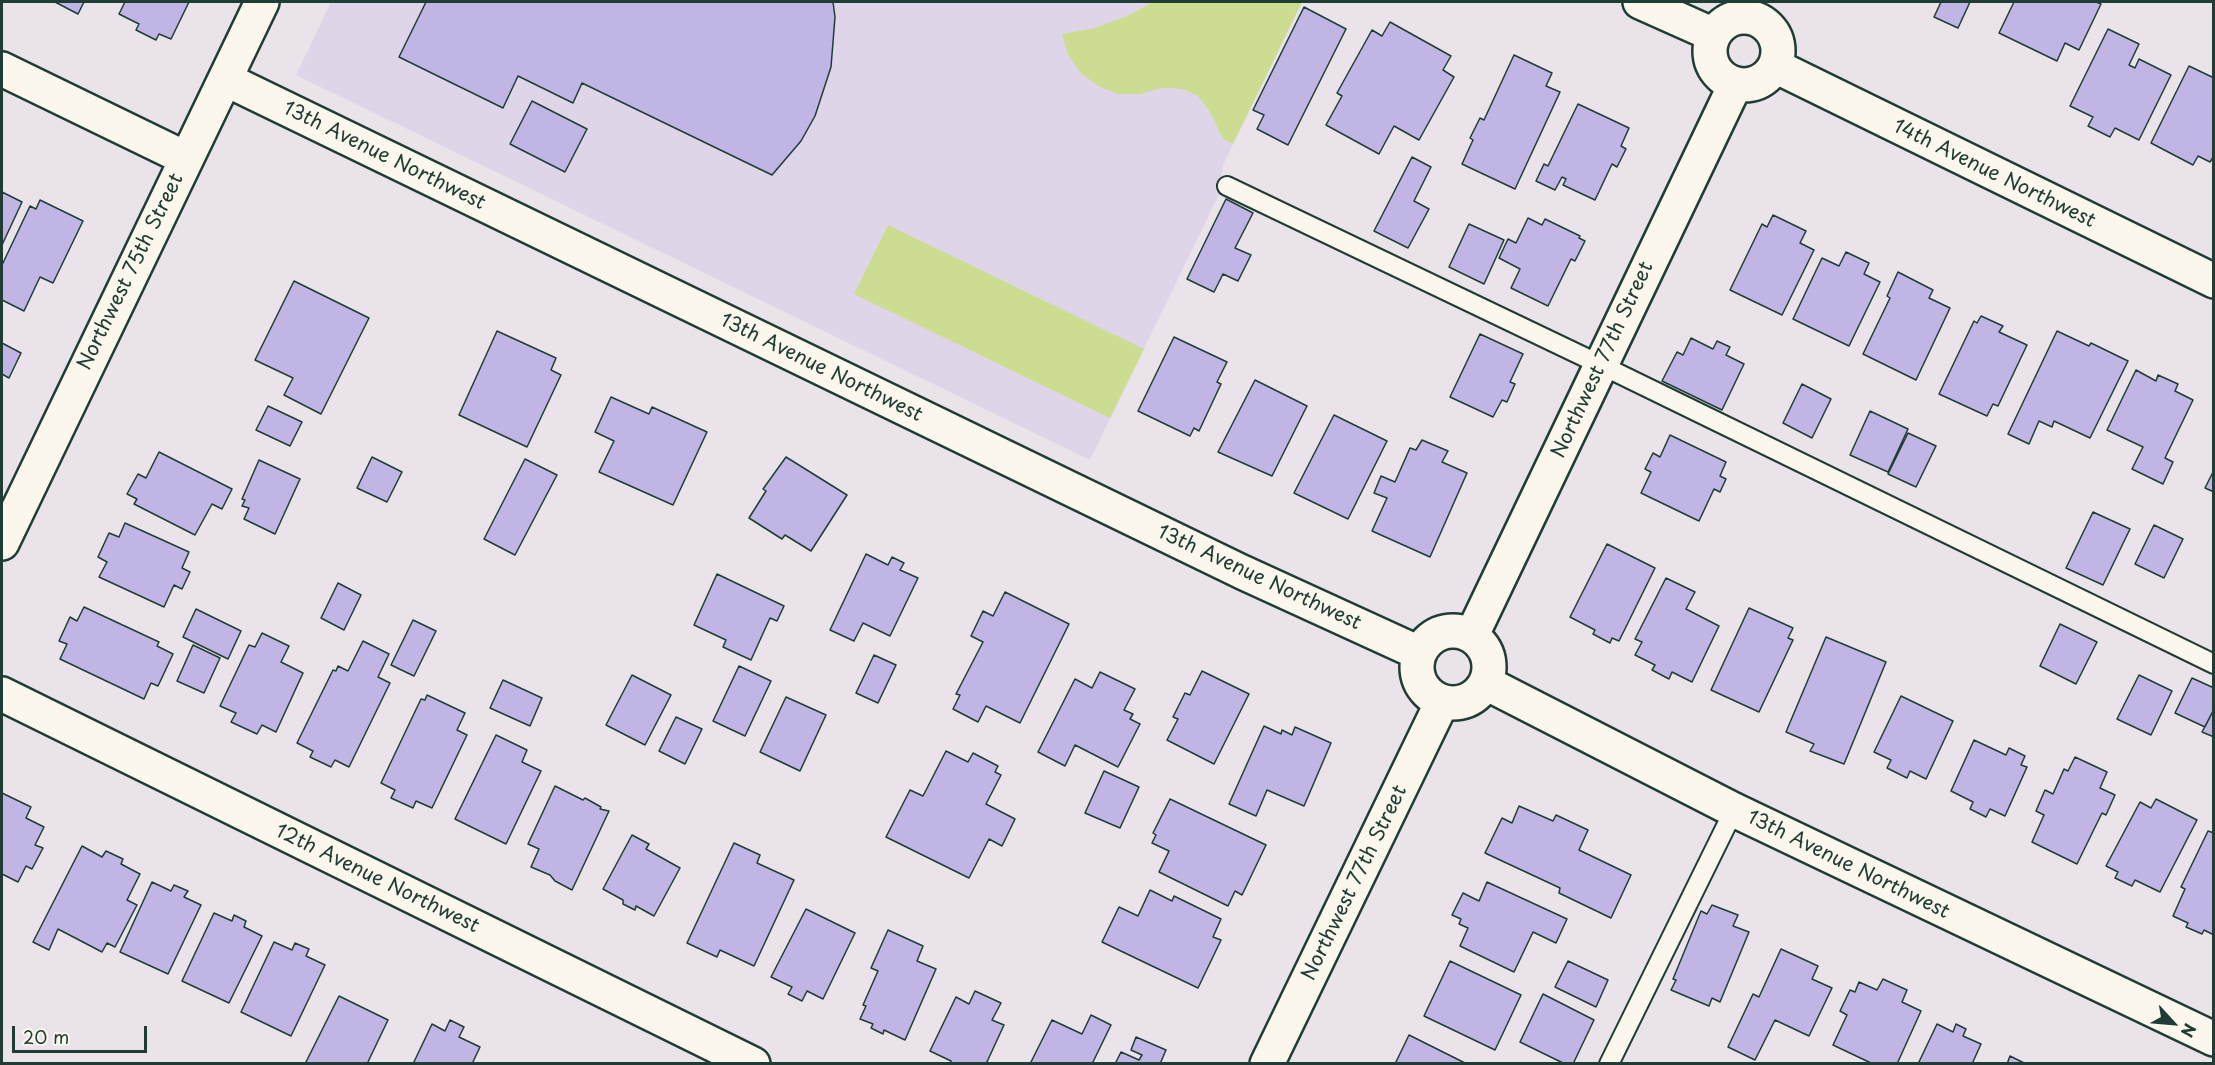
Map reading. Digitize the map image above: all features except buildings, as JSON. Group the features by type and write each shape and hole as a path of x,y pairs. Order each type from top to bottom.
{"street":[{"name":"Northwest 75th Street","path":"2,543 185,158 262,2"},
{"path":"1640,2 1714,35"},
{"path":"1771,13 1772,31 1778,48 1775,66 1762,81 1754,85 1735,85 1725,80 1713,65 1710,55 1714,35 1719,27 1736,18 1757,19 1771,13"},
{"name":"14th Avenue Northwest","path":"1775,66 2214,281"},
{"path":"2,69 185,158"},
{"name":"13th Avenue Northwest","path":"225,79 1242,572 1419,653"},
{"name":"Northwest 77th Street","path":"1472,635 1735,85"},
{"path":"1448,631 1460,631 1472,635 1488,654 1490,665 1486,683 1476,696 1465,702 1454,704 1442,702 1431,696 1418,678 1419,653 1426,642 1436,634 1448,631"},
{"name":"13th Avenue Northwest","path":"1486,683 1734,810 2214,1039"},
{"name":"12th Avenue Northwest","path":"2,694 753,1064"},
{"name":"Northwest 77th Street","path":"1267,1064 1442,702"}],"lane":[{"path":"1227,186 1601,365 2214,664"},
{"path":"1609,1064 1734,810"}],"shaded area":[{"path":"331,2 1302,2 1223,165 1220,192 1090,460 296,75"}],"green space":[{"path":"1153,2 1302,2 1233,144 1223,139 1210,112 1198,96 1173,88 1161,88 1140,94 1118,94 1098,86 1081,73 1068,55 1062,34 1095,28 1127,16"},
{"path":"888,225 1144,349 1110,418 854,294"}]}
